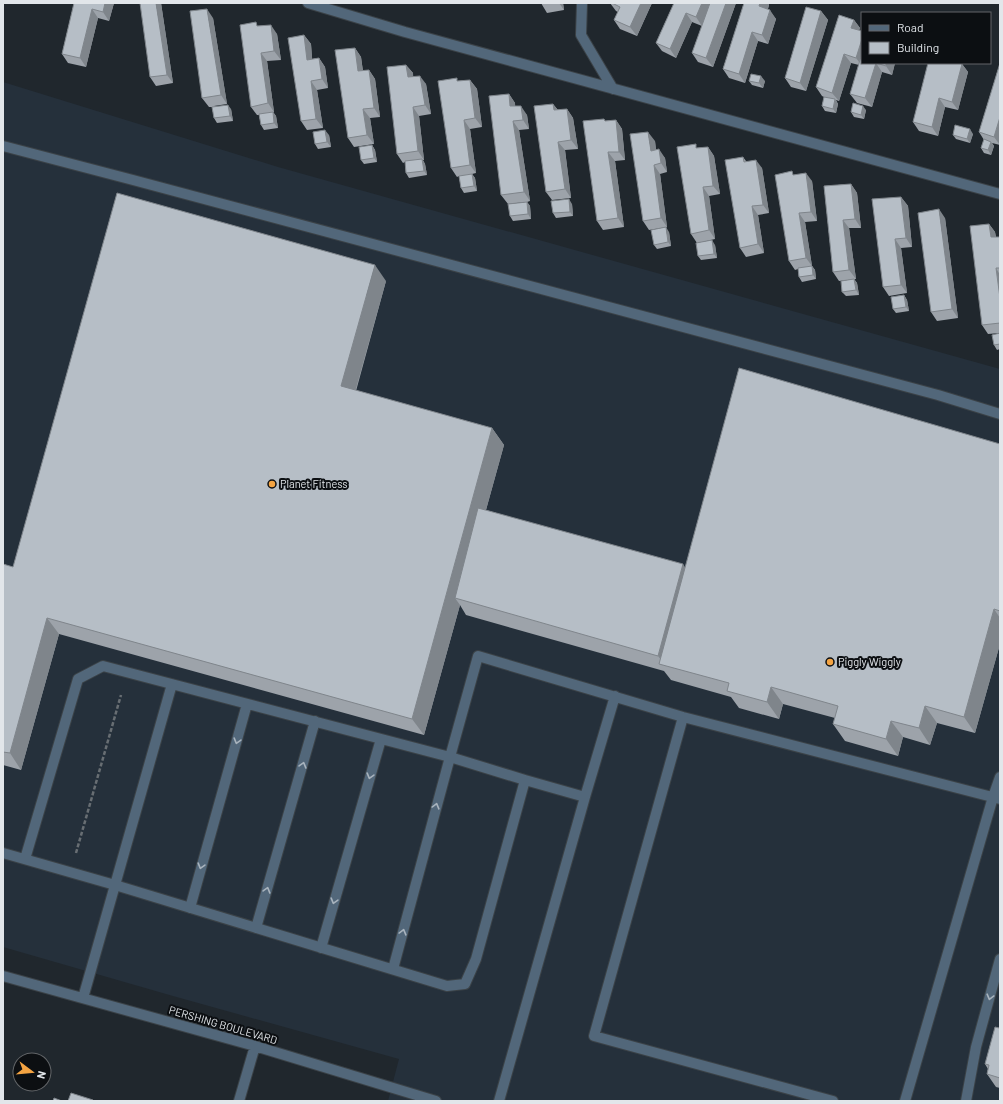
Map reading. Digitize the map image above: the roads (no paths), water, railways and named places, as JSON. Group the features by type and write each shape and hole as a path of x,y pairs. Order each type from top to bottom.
{"street":[{"path":"308,3 405,32 1000,194"},
{"path":"582,3 581,35 613,89"},
{"path":"3,146 938,394 1000,414"},
{"path":"393,970 478,656 683,717 996,798"},
{"path":"25,859 78,679 103,666 450,757 585,797"},
{"path":"84,998 172,684"},
{"path":"499,1101 615,696"},
{"path":"190,908 247,704"},
{"path":"683,717 594,1036 833,1101"},
{"path":"256,928 315,721"},
{"path":"321,948 380,739"},
{"path":"905,1101 996,798 1000,777"},
{"path":"3,853 116,885 447,986 465,984 476,959 525,780"},
{"path":"966,1101 976,1047 1000,959"},
{"name":"PERSHING BOULEVARD","path":"3,976 255,1046 436,1101"},
{"path":"239,1101 255,1046"}],"place":[{"name":"Planet Fitness","path":"272,484"},
{"name":"Piggly Wiggly","path":"830,662"}]}
